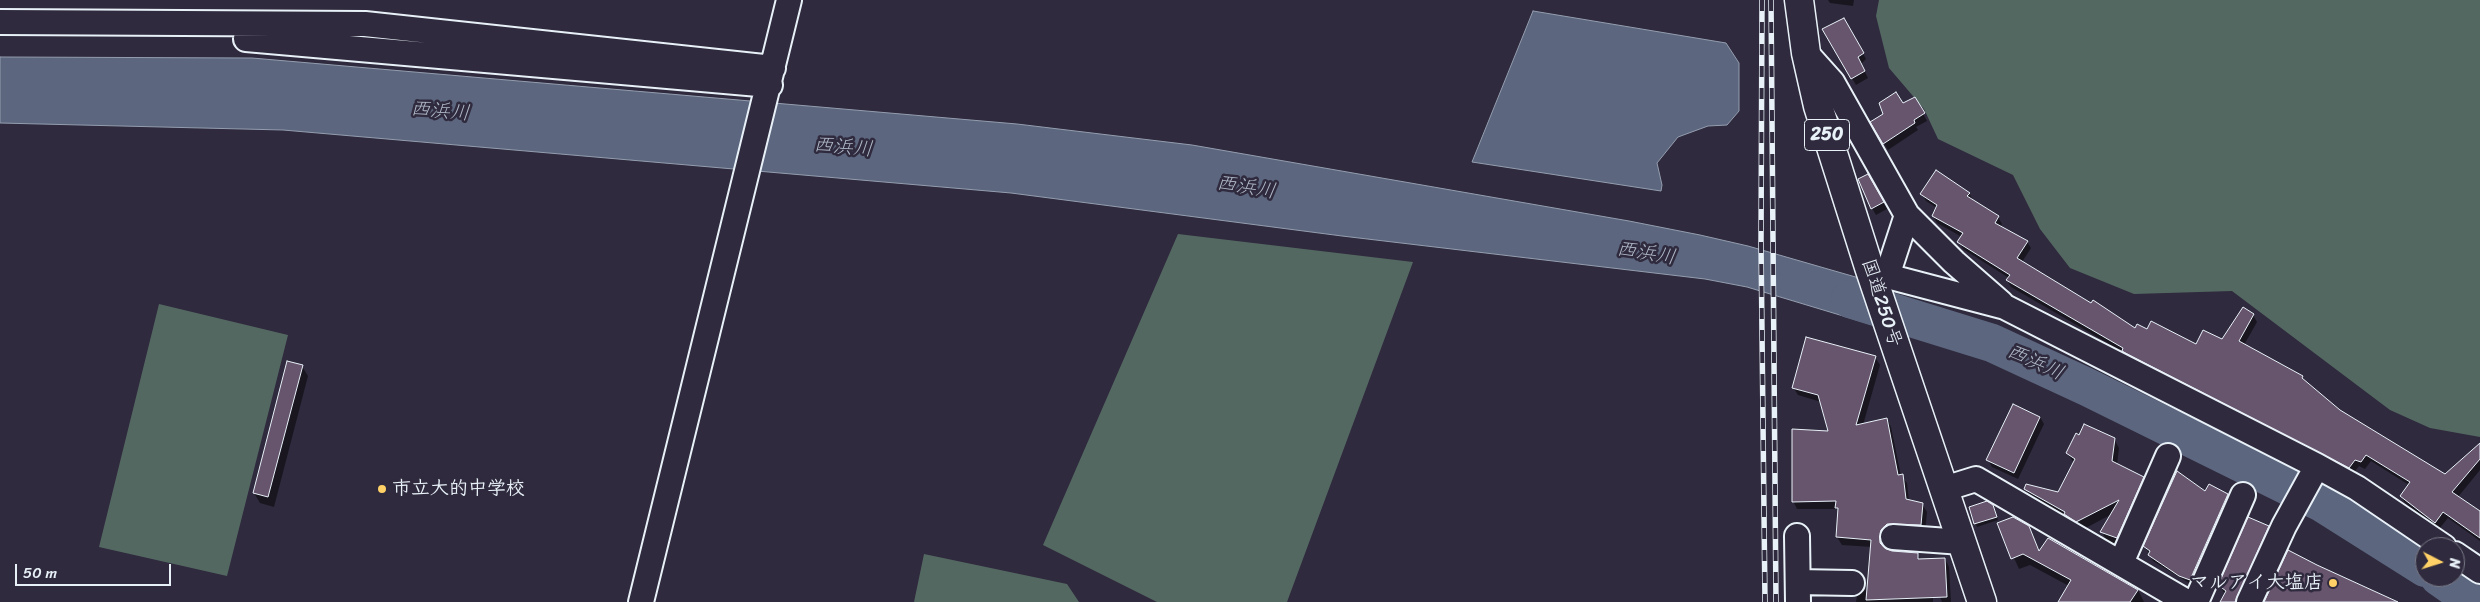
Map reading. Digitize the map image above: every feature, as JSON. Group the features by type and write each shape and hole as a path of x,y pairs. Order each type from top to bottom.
{"highway":[{"name":"国道250号","path":"1799,0 1806,53 1818,106 1878,271 1896,349 1982,602"}],"street":[{"path":"641,602 744,191 789,0"},
{"path":"0,22 365,24 772,77"},
{"path":"0,35 270,40 772,77"},
{"path":"1806,53 1832,82 1907,214 1954,262 2005,307"},
{"path":"1907,214 1878,271 2005,307 2314,470 2356,488 2429,537"},
{"path":"2121,564 2168,456"},
{"path":"2249,602 2284,526 2314,470"},
{"path":"1944,490 1976,479 2187,602"},
{"path":"2196,602 2243,495"},
{"path":"1797,536 1798,592 1852,584"},
{"path":"1893,537 1962,542"},
{"path":"2465,561 2480,571"}],"green space":[{"path":"1879,0 2480,0 2480,437 2430,428 2390,410 2232,291 2134,294 2070,268 2040,229 2013,175 1938,139 1924,109 1889,68 1876,16"},
{"path":"1178,234 1413,262 1287,602 1157,602 1043,545"},
{"path":"159,304 288,335 227,576 99,547"},
{"path":"924,554 1067,584 1079,602 914,602"}],"water":[{"path":"1533,11 1726,43 1739,63 1739,111 1727,125 1708,126 1678,137 1657,163 1662,185 1661,191 1472,162"},
{"path":"0,57 252,58 1017,124 1192,145 1629,221 1748,246 1859,278 1873,325 1747,287 1705,279 1342,236 1011,193 283,130 0,123"}],"building":[{"path":"1844,18 1864,53 1858,57 1865,71 1851,79 1822,29"},
{"path":"1896,92 1903,103 1915,97 1925,113 1914,120 1915,123 1883,144 1870,122 1883,114 1879,103"},
{"path":"1936,170 1970,193 1967,196 1999,216 1995,223 2028,241 2017,258 2091,303 2093,300 2135,328 2137,324 2147,329 2151,321 2196,344 2203,330 2222,339 2243,307 2254,314 2239,341 2303,376 2302,378 2340,410 2445,474 2480,443 2480,459 2452,492 2480,511 2480,538 2443,512 2435,523 2400,496 2410,482 2366,455 2361,462 2355,460 2349,468 2129,355 2122,351 2123,348 2006,280 2010,275 1957,242 1963,233 1932,216 1937,205 1920,194"},
{"path":"1868,174 1884,202 1871,209 1858,179"},
{"path":"1806,337 1876,356 1856,425 1887,418 1898,475 1903,474 1906,499 1923,503 1921,525 1887,524 1881,530 1880,543 1892,551 1918,553 1918,559 1945,558 1947,597 1866,600 1871,540 1836,537 1838,508 1835,508 1836,501 1792,502 1792,429 1828,431 1818,395 1792,388"},
{"path":"287,361 303,365 268,497 253,493"},
{"path":"2013,404 2040,417 2014,473 1986,460"},
{"path":"2084,424 2115,438 2112,461 2144,477 2117,538 2100,532 2119,500 2076,522 2064,514 2065,512 2024,489 2026,484 2058,492 2075,459 2066,453 2076,433 2079,435"},
{"path":"2177,471 2205,491 2209,484 2228,494 2190,580 2179,576 2148,555 2150,551 2143,546"},
{"path":"1987,501 1993,505 1997,517 1974,524 1969,507"},
{"path":"2013,517 2029,526 2039,551 2048,538 2138,590 2130,602 2058,602 2071,580 2023,554 2011,559 1997,523"},
{"path":"2248,517 2269,526 2235,602 2220,602 2226,591 2218,585"},
{"path":"2288,550 2317,565 2398,602 2264,602"}],"waterway":[{"name":"西浜川","path":"1850,299 1992,343 2087,387 2322,503 2415,562"},
{"name":"西浜川","path":"2453,587 2475,602"}],"railway":[{"path":"1762,0 1761,243 1765,602"},
{"path":"1771,0 1776,602"}],"place":[{"name":"市立大的中学校","path":"382,489"},
{"name":"マルアイ大塩店","path":"2333,583"}]}
